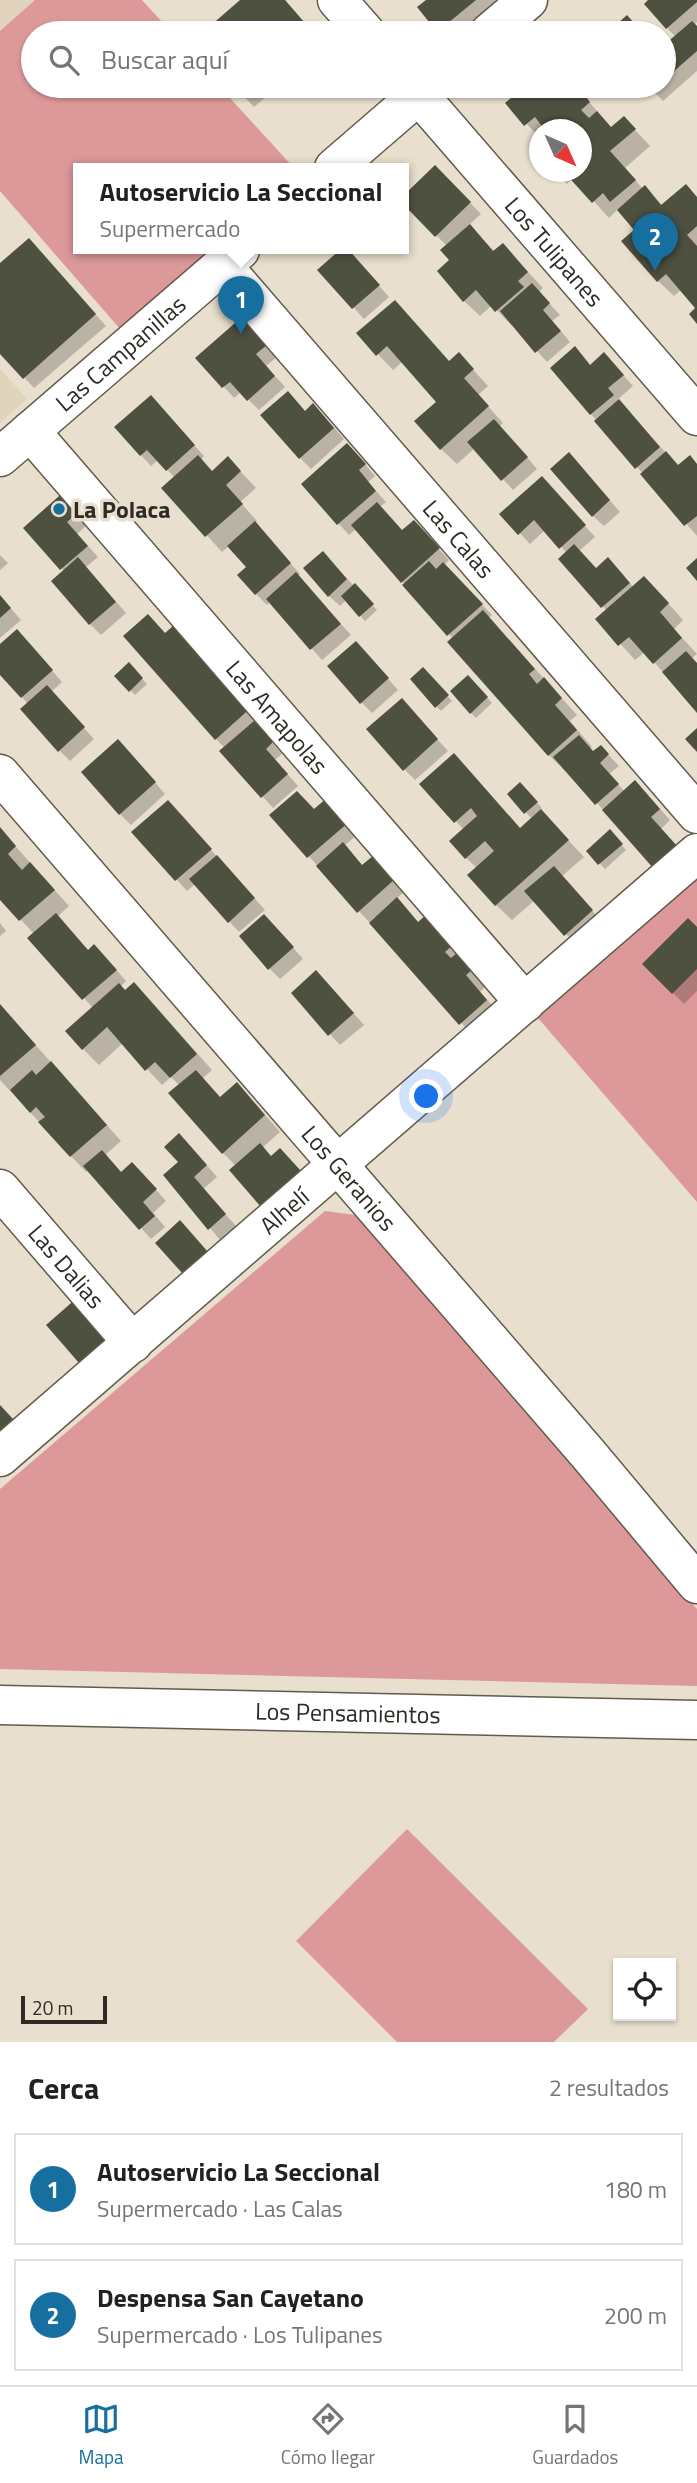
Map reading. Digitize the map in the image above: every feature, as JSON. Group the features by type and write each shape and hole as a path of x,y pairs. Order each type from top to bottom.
{"street":[{"path":"337,0 355,21"},
{"path":"503,21 528,0"},
{"path":"339,163 410,98"},
{"name":"Los Tulipanes","path":"428,98 697,416"},
{"name":"Las Campanillas","path":"0,457 232,257"},
{"name":"Las Calas","path":"232,257 697,814"},
{"name":"Las Amapolas","path":"30,431 524,1003"},
{"name":"Los Geranios","path":"0,774 697,1584"},
{"name":"Alhelí","path":"0,1457 697,853"},
{"name":"Las Dalias","path":"0,1189 132,1343"},
{"name":"Los Pensamientos","path":"0,1705 697,1720"}],"shaded area":[{"path":"0,0 35,0 0,31"},
{"path":"35,0 142,0 161,21 21,21 21,98 230,98 289,163 73,163 73,254 208,254 121,330 0,191 0,31"},
{"path":"0,369 27,399 0,423"},
{"path":"697,853 697,1202 525,1003"},
{"path":"325,1211 356,1215 697,1609 697,1686 0,1669 0,1489"},
{"path":"407,1829 588,2009 554,2042 397,2042 296,1941"}],"building":[{"path":"240,0 285,0 303,21 216,21"},
{"path":"426,0 476,0 450,21 428,21 417,7"},
{"path":"648,0 697,0 675,21 659,21 644,4"},
{"path":"627,15 632,21 620,21"},
{"path":"692,21 697,26 697,51 676,69 676,35"},
{"path":"511,98 587,98 590,102 581,110 589,118 597,111 611,127 624,116 636,129 610,151 636,180 610,202 603,193 592,203 573,182 592,182 592,119 535,117 529,119 524,126 505,103"},
{"path":"435,165 471,202 435,237 409,210 409,190"},
{"path":"686,184 697,197 697,226 687,235 697,246 697,324 689,314 695,308 666,274 657,282 621,241 634,230 617,210 645,185 661,205"},
{"path":"470,224 493,251 503,243 528,272 518,281 524,287 495,312 476,290 463,302 437,271 449,260 440,250"},
{"path":"29,238 96,314 23,379 0,354 0,263"},
{"path":"335,254 352,254 380,285 352,309 317,270"},
{"path":"532,283 550,303 543,310 561,331 535,353 500,311"},
{"path":"395,300 449,361 459,352 474,369 464,378 489,406 440,450 414,421 436,402 387,346 376,356 356,333"},
{"path":"243,316 268,344 256,354 275,376 247,401 230,382 222,388 195,358"},
{"path":"575,346 590,365 604,352 624,375 608,388 614,395 590,415 550,368"},
{"path":"288,391 305,411 313,403 334,428 299,459 260,415"},
{"path":"151,395 195,445 166,471 147,450 140,456 114,427"},
{"path":"619,399 660,447 635,469 594,421"},
{"path":"494,419 528,457 501,481 467,442"},
{"path":"347,443 366,464 359,470 376,491 337,525 301,484"},
{"path":"666,451 678,465 690,455 697,464 697,516 684,526 640,474"},
{"path":"569,452 610,500 592,517 550,469"},
{"path":"198,455 212,471 228,456 241,471 226,485 243,504 205,537 161,488"},
{"path":"542,476 586,525 559,549 534,520 518,535 499,514"},
{"path":"67,489 83,508 67,522 88,546 60,570 23,528"},
{"path":"377,502 402,530 414,520 440,548 401,583 351,525"},
{"path":"255,521 291,563 255,595 237,575 246,567 227,546"},
{"path":"574,544 596,568 608,557 630,583 601,608 558,559"},
{"path":"323,551 347,579 328,597 303,568"},
{"path":"78,557 116,602 89,625 51,581"},
{"path":"697,558 697,581 686,568"},
{"path":"429,561 436,569 443,562 483,604 447,636 402,585"},
{"path":"296,572 341,624 310,650 266,599"},
{"path":"644,576 669,603 660,612 682,638 653,664 629,637 618,646 595,619"},
{"path":"355,583 374,604 359,617 341,596"},
{"path":"0,595 11,608 0,618"},
{"path":"483,610 535,669 529,674 537,684 544,677 562,698 555,705 577,730 548,756 447,642"},
{"path":"148,614 165,633 181,619 255,704 215,740 123,636"},
{"path":"17,629 53,670 21,698 0,675 0,644"},
{"path":"356,641 389,678 360,704 327,666"},
{"path":"686,651 697,663 697,713 662,672"},
{"path":"129,662 143,678 129,692 114,676"},
{"path":"423,667 449,695 435,708 410,679"},
{"path":"468,675 488,697 470,714 450,691"},
{"path":"47,685 85,727 58,752 20,709"},
{"path":"402,698 438,739 403,771 366,729"},
{"path":"254,721 273,742 266,749 288,774 261,798 219,751"},
{"path":"697,728 697,752 685,739"},
{"path":"579,735 593,751 601,745 609,754 600,763 619,784 595,805 553,757"},
{"path":"118,739 156,782 119,815 81,772"},
{"path":"454,753 520,828 541,809 569,840 495,906 467,875 494,851 485,841 465,859 449,841 477,816 471,808 454,823 419,784"},
{"path":"635,780 660,809 651,817 678,847 654,869 602,810"},
{"path":"520,782 538,802 524,814 507,794"},
{"path":"297,791 314,809 327,798 349,822 307,858 269,815"},
{"path":"168,800 212,849 175,881 131,832"},
{"path":"0,827 16,846 8,854 22,870 30,862 55,890 19,921 0,900"},
{"path":"610,829 623,844 598,865 586,851"},
{"path":"343,842 362,865 374,855 395,879 357,913 316,866"},
{"path":"217,855 255,898 228,923 189,879"},
{"path":"554,866 593,910 564,936 524,891"},
{"path":"397,897 418,922 435,907 455,943 445,952 451,958 457,953 472,970 466,975 487,1000 459,1025 369,923"},
{"path":"56,913 88,950 94,944 117,970 82,1000 27,938"},
{"path":"264,914 294,947 268,970 239,936"},
{"path":"688,918 697,927 697,969 672,994 642,964"},
{"path":"316,970 354,1013 328,1036 291,993"},
{"path":"134,982 197,1054 170,1078 155,1062 145,1071 107,1027 82,1050 65,1031 119,983 125,990"},
{"path":"0,1004 36,1045 0,1076"},
{"path":"51,1061 107,1125 70,1157 38,1122 45,1117 36,1107 30,1113 10,1090 32,1070 36,1075"},
{"path":"196,1070 220,1097 237,1082 265,1115 222,1154 168,1093"},
{"path":"179,1133 207,1165 194,1177 226,1214 208,1230 163,1175 178,1162 164,1147"},
{"path":"260,1143 271,1156 280,1148 301,1171 261,1207 229,1170"},
{"path":"102,1150 121,1172 132,1162 157,1189 143,1202 155,1216 139,1230 83,1166"},
{"path":"180,1220 208,1252 183,1274 155,1243"},
{"path":"78,1297 111,1335 79,1363 46,1325"},
{"path":"0,1405 13,1419 0,1431"}],"place":[{"name":"Despensa San Cayetano","path":"655,271"},
{"name":"Autoservicio La Seccional","path":"241,334"},
{"name":"La Polaca","path":"59,509"}]}
